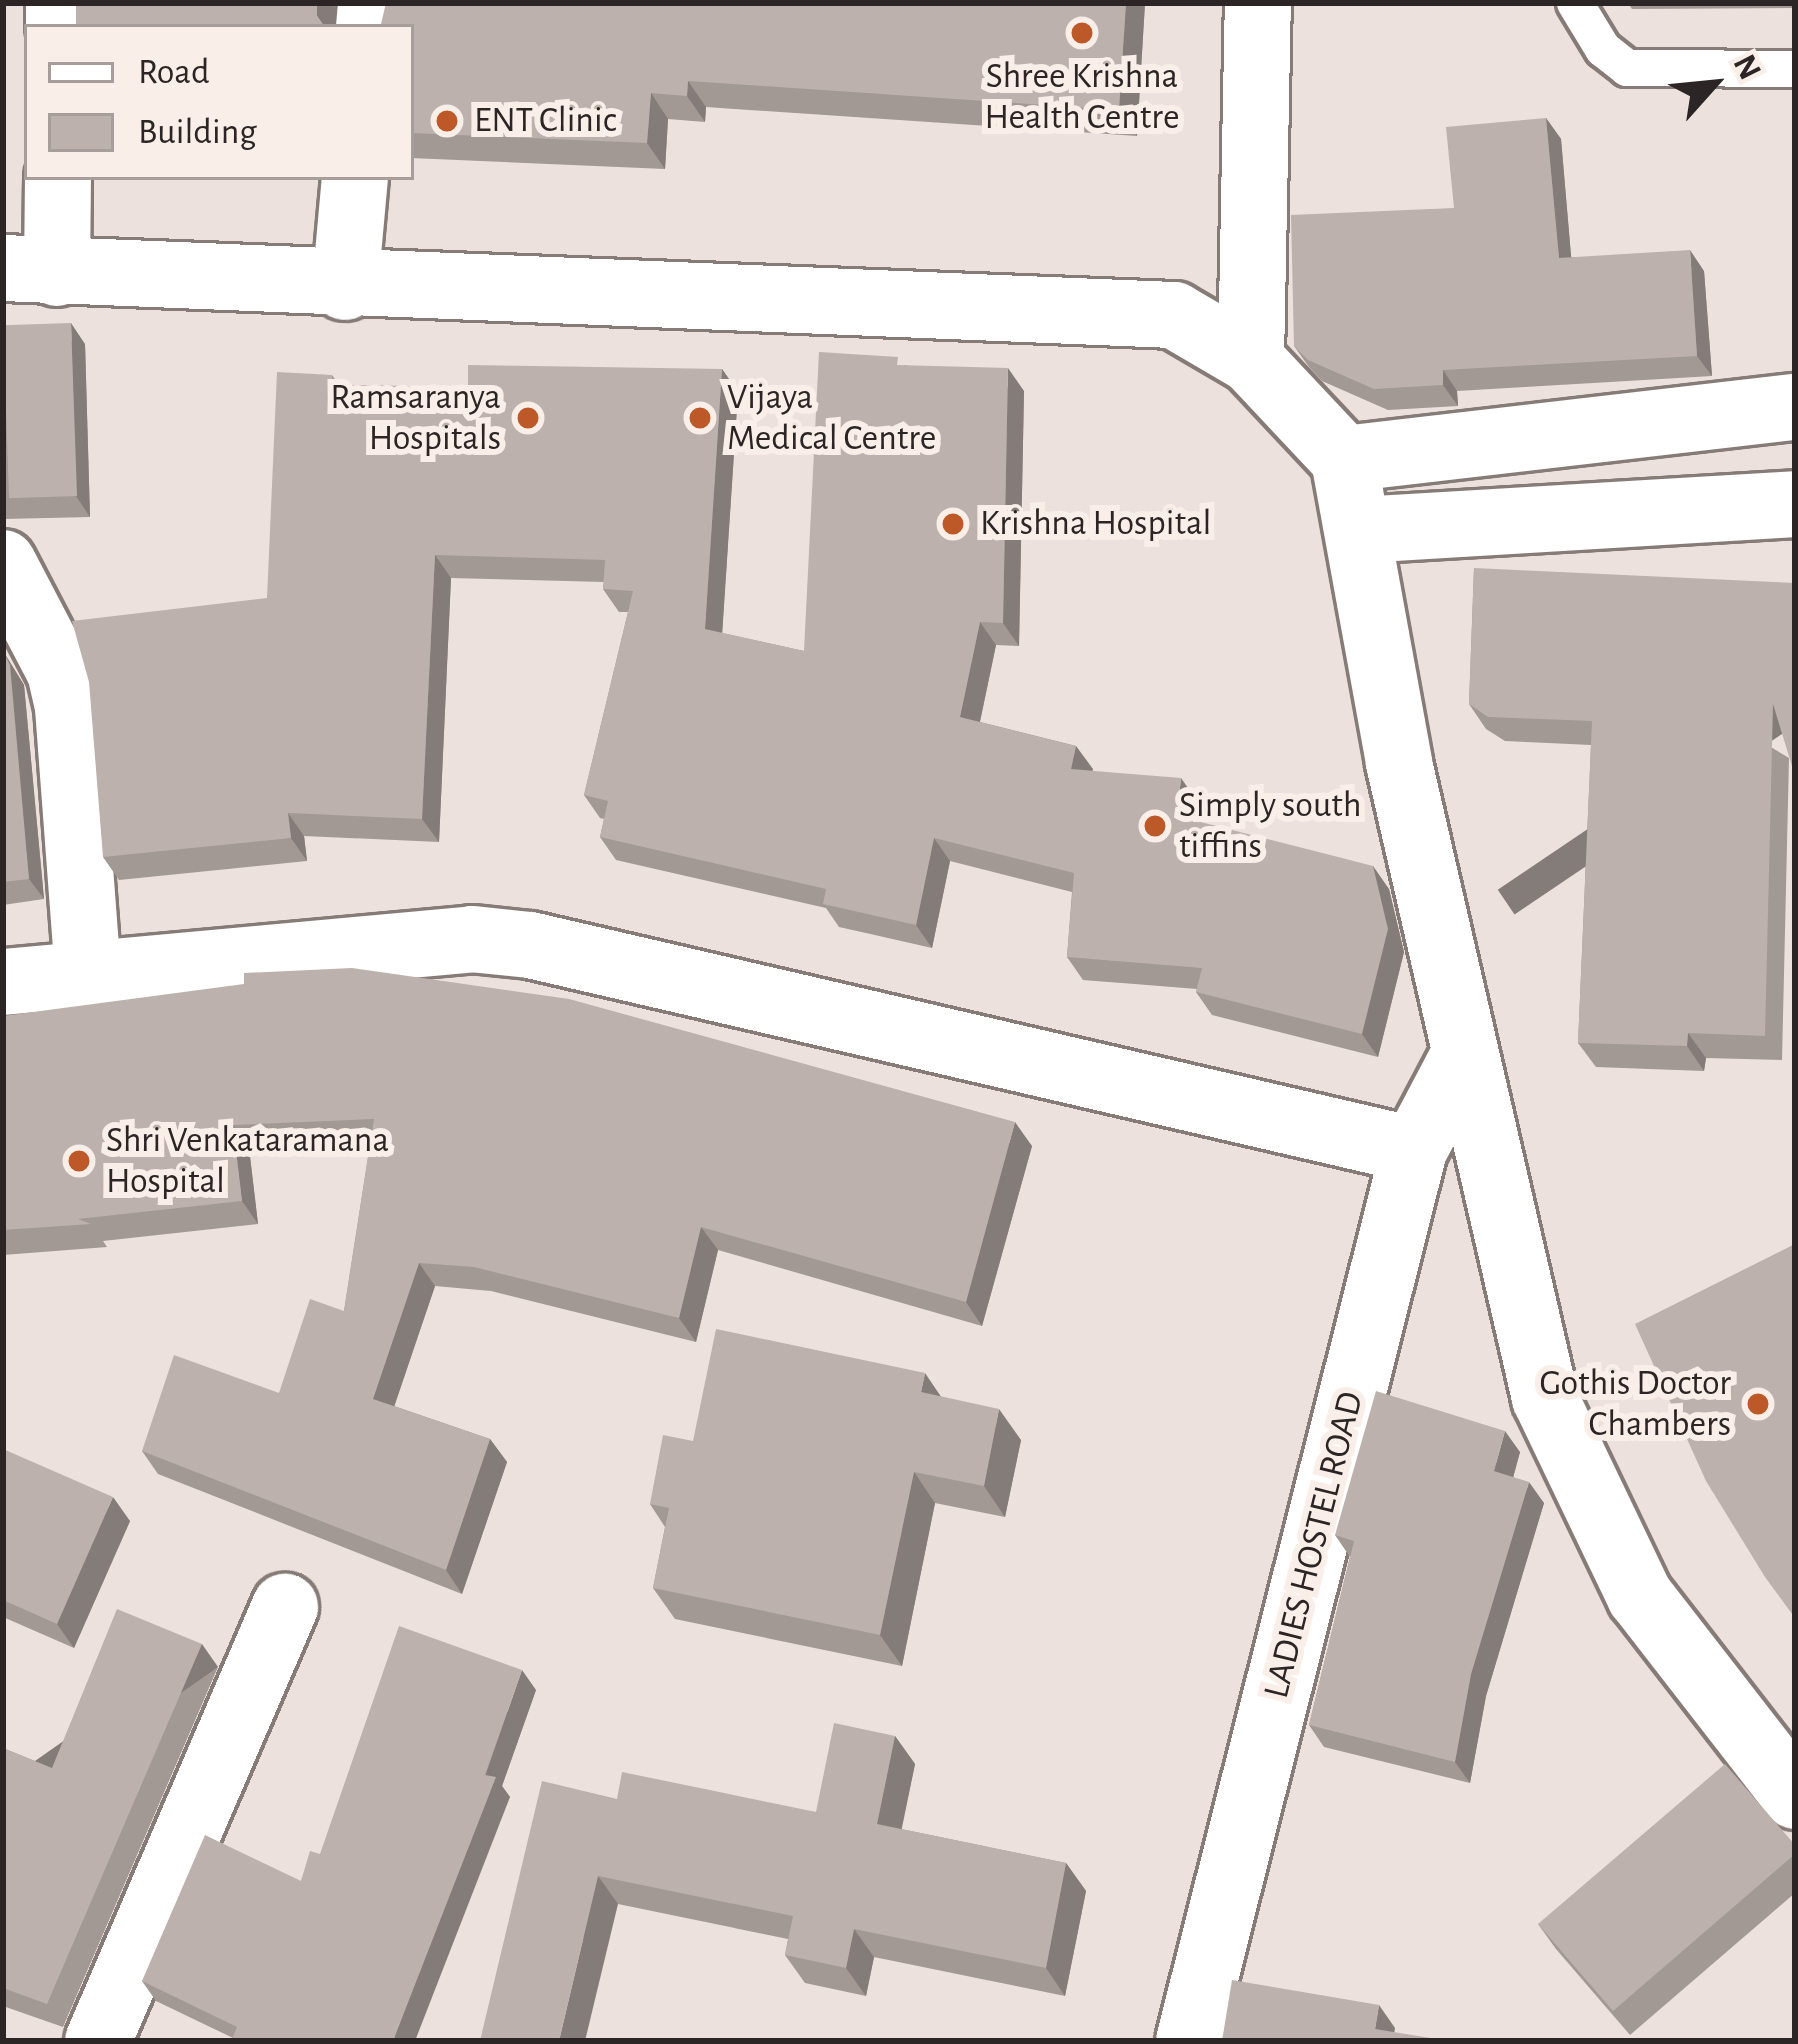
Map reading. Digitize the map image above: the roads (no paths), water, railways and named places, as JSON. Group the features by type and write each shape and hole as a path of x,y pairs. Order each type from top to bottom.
{"street":[{"path":"1251,360 1258,3"},
{"path":"57,180 30,270 345,287 1174,315 1251,360 1344,459 1399,763 1545,1398 1640,1596 1795,1796"},
{"path":"345,287 355,180"},
{"path":"1344,459 1795,407"},
{"path":"1360,530 1795,504"},
{"path":"3,563 60,672 68,708 88,971"},
{"path":"3,982 472,939 530,945 1414,1150"},
{"name":"LADIES HOSTEL ROAD","path":"1190,2041 1414,1150 1463,1057"},
{"path":"98,2041 285,1607"}],"lane":[{"path":"1575,3 1603,49 1627,68 1795,69"}],"place":[{"name":"Shree Krishna Health Centre","path":"1082,33"},
{"name":"ENT Clinic","path":"447,121"},
{"name":"Ramsaranya Hospitals","path":"528,418"},
{"name":"Vijaya Medical Centre","path":"700,418"},
{"name":"Krishna Hospital","path":"953,524"},
{"name":"Simply south tiffins","path":"1155,826"},
{"name":"Shri Venkataramana Hospital","path":"79,1161"},
{"name":"Gothis Doctor Chambers","path":"1758,1404"}]}
